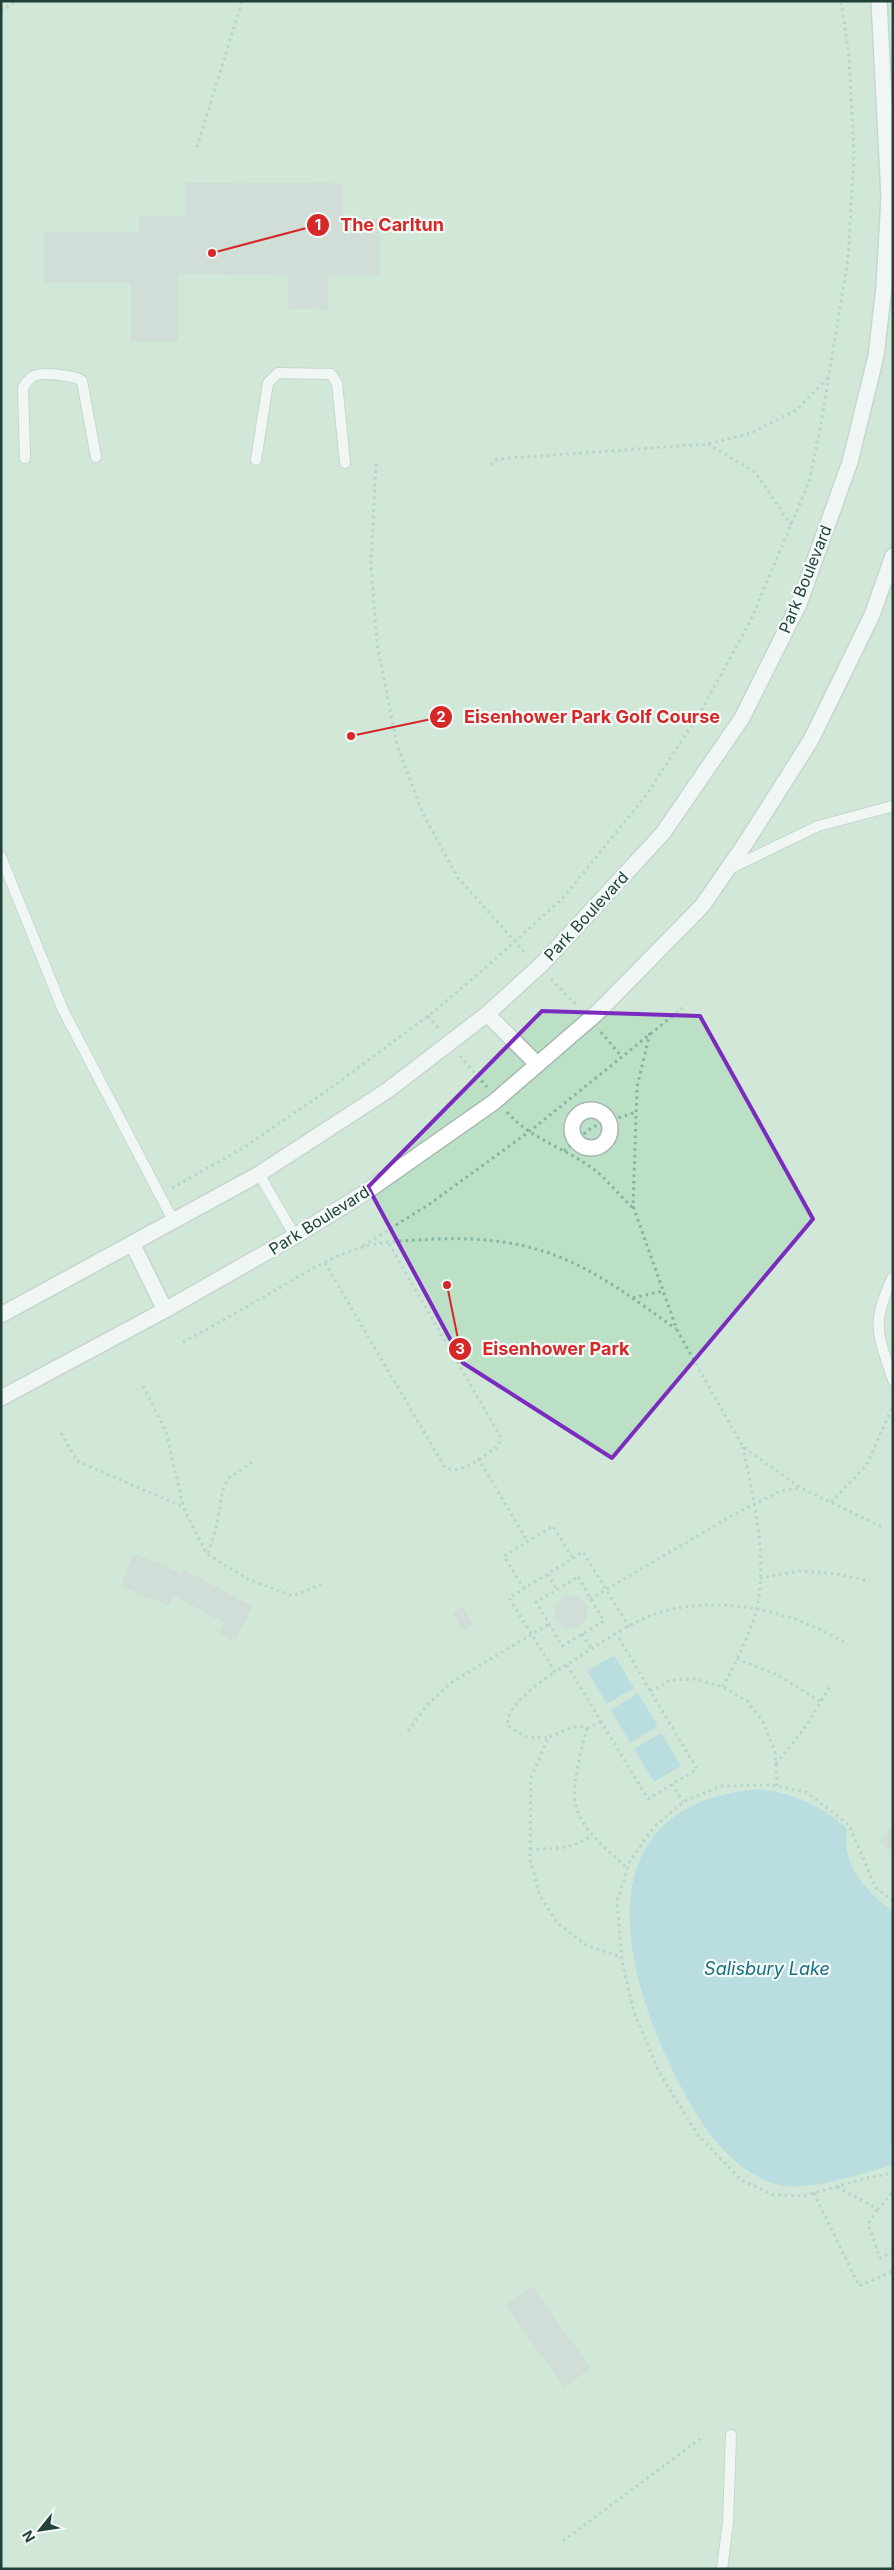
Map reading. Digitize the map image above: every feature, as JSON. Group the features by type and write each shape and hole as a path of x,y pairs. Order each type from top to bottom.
{"street":[{"name":"Park Boulevard","path":"1,1315 133,1245 259,1174 388,1090 487,1014 539,966 663,833 742,718 799,604 850,462 876,356 884,287 889,197 888,75 879,1"},
{"name":"Park Boulevard","path":"1,1398 165,1310 295,1236 363,1194 494,1102 590,1019 634,978 702,906 811,740 872,615 893,556"},
{"path":"487,1014 537,1064"},
{"path":"591,1110 598,1111 608,1121 610,1131 608,1137 600,1146 588,1148 570,1146 572,1124 579,1114 591,1110"},
{"path":"133,1245 165,1310"}],"lane":[{"path":"256,460 268,383 278,373 331,374 337,383 345,463"},
{"path":"25,458 23,388 28,380 36,375 76,376 82,381 96,457"},
{"path":"727,870 818,826 893,806"},
{"path":"1,857 63,1010 174,1222"},
{"path":"259,1174 295,1236"},
{"path":"893,1278 881,1301 878,1316 879,1334 893,1380"},
{"path":"722,2569 728,2522 731,2435"}],"path":[{"path":"1,11 16,1"},
{"path":"196,147 242,1"},
{"path":"159,1194 244,1148 331,1088 428,1016 514,942 564,897 647,794 701,711 750,622 809,482 848,259 854,155 849,56 842,1"},
{"path":"491,466 497,459 708,444 751,433 796,410 828,377"},
{"path":"708,444 755,472 791,525"},
{"path":"376,464 371,564 377,643 397,745 423,814 458,878 514,942 590,1019 621,1056"},
{"path":"183,1342 324,1263 360,1248 431,1203 530,1131 685,1006"},
{"path":"428,1016 442,1033"},
{"path":"650,1033 637,1087 634,1210 676,1330 743,1447 754,1504 760,1578 755,1610 737,1659 723,1687"},
{"path":"458,1053 488,1090"},
{"path":"504,1110 519,1126 570,1146 634,1210"},
{"path":"570,1146 592,1127 636,1112"},
{"path":"360,1248 388,1242 455,1238 494,1240 533,1246 573,1261 617,1286 676,1330"},
{"path":"324,1263 444,1466 449,1470 457,1471 496,1448 500,1442 500,1436 388,1242"},
{"path":"633,1298 663,1291"},
{"path":"143,1386 166,1430 183,1506 207,1554 248,1578 293,1596 323,1584"},
{"path":"831,1502 866,1466 893,1406"},
{"path":"61,1433 77,1461 183,1506"},
{"path":"743,1447 801,1488 884,1528"},
{"path":"478,1458 528,1542"},
{"path":"207,1554 216,1528 223,1489 229,1478 252,1462"},
{"path":"590,1599 754,1504 781,1491 801,1488"},
{"path":"524,1589 504,1556 553,1526 573,1559"},
{"path":"555,1672 509,1598 583,1552 629,1627"},
{"path":"760,1578 800,1571 837,1574 870,1581"},
{"path":"548,1574 557,1590"},
{"path":"578,1577 590,1599 604,1621 562,1646 536,1602 578,1577"},
{"path":"602,1722 587,1728 581,1726 570,1728 548,1738 526,1737 508,1726 507,1722 510,1714 528,1691 555,1672 629,1627 660,1612 701,1604 755,1610 799,1620 848,1644"},
{"path":"408,1731 427,1705 452,1682 549,1624"},
{"path":"582,1634 592,1650"},
{"path":"567,1665 648,1799 698,1769 617,1635"},
{"path":"737,1659 778,1675 821,1702"},
{"path":"650,1690 671,1680 694,1679 723,1687 746,1701 762,1720 775,1752 777,1786"},
{"path":"776,1764 806,1726 831,1686"},
{"path":"587,1728 574,1779 573,1801 582,1822 592,1836 627,1868"},
{"path":"548,1738 531,1778 530,1859 540,1896 557,1923 586,1945 621,1957"},
{"path":"672,1784 683,1802"},
{"path":"893,1901 876,1888 849,1825 806,1792 777,1786 721,1786 683,1802 652,1828 627,1868 617,1901 621,1957 634,2012 659,2072 698,2134 742,2180 774,2195 803,2196 837,2186 893,2174"},
{"path":"530,1849 562,1849 581,1843 592,1836"},
{"path":"837,2186 878,2210"},
{"path":"893,2192 868,2224 880,2258 893,2252"},
{"path":"814,2193 859,2286 893,2271"},
{"path":"563,2541 704,2436"}],"highlighted area":[{"path":"542,1011 700,1016 813,1219 612,1458 463,1363 368,1187"}],"green space":[{"path":"1,1 893,1 893,2569 1,2569"}],"water":[{"path":"614,1655 634,1688 607,1704 587,1671"},
{"path":"638,1693 658,1726 630,1743 611,1710"},
{"path":"661,1733 681,1766 654,1782 634,1749"},
{"name":"Salisbury Lake","path":"757,1789 805,1801 827,1813 847,1828 848,1854 857,1876 873,1895 893,1911 893,2145 890,2146 893,2165 820,2184 805,2186 779,2185 760,2178 742,2167 712,2137 679,2083 652,2022 638,1977 630,1933 631,1891 643,1854 666,1823 703,1801"}],"building":[{"path":"187,183 342,184 342,218 379,219 379,275 328,275 328,309 289,308 289,275 178,273 178,341 131,341 132,282 45,282 45,232 140,233 140,217 187,217"},
{"path":"134,1554 182,1574 184,1570 252,1607 234,1641 219,1633 225,1623 174,1595 169,1605 121,1586"},
{"path":"571,1596 577,1597 582,1601 586,1606 586,1618 582,1623 577,1627 571,1628 565,1627 560,1623 556,1618 555,1612 556,1606 560,1601 565,1597"},
{"path":"463,1607 473,1625 463,1630 453,1613"},
{"path":"893,1826 893,1852 880,1841"},
{"path":"532,2287 590,2368 564,2387 506,2305"}],"place":[{"name":"The Carltun","path":"212,253"},
{"name":"Eisenhower Park Golf Course","path":"351,736"},
{"name":"Eisenhower Park","path":"447,1285"}]}
